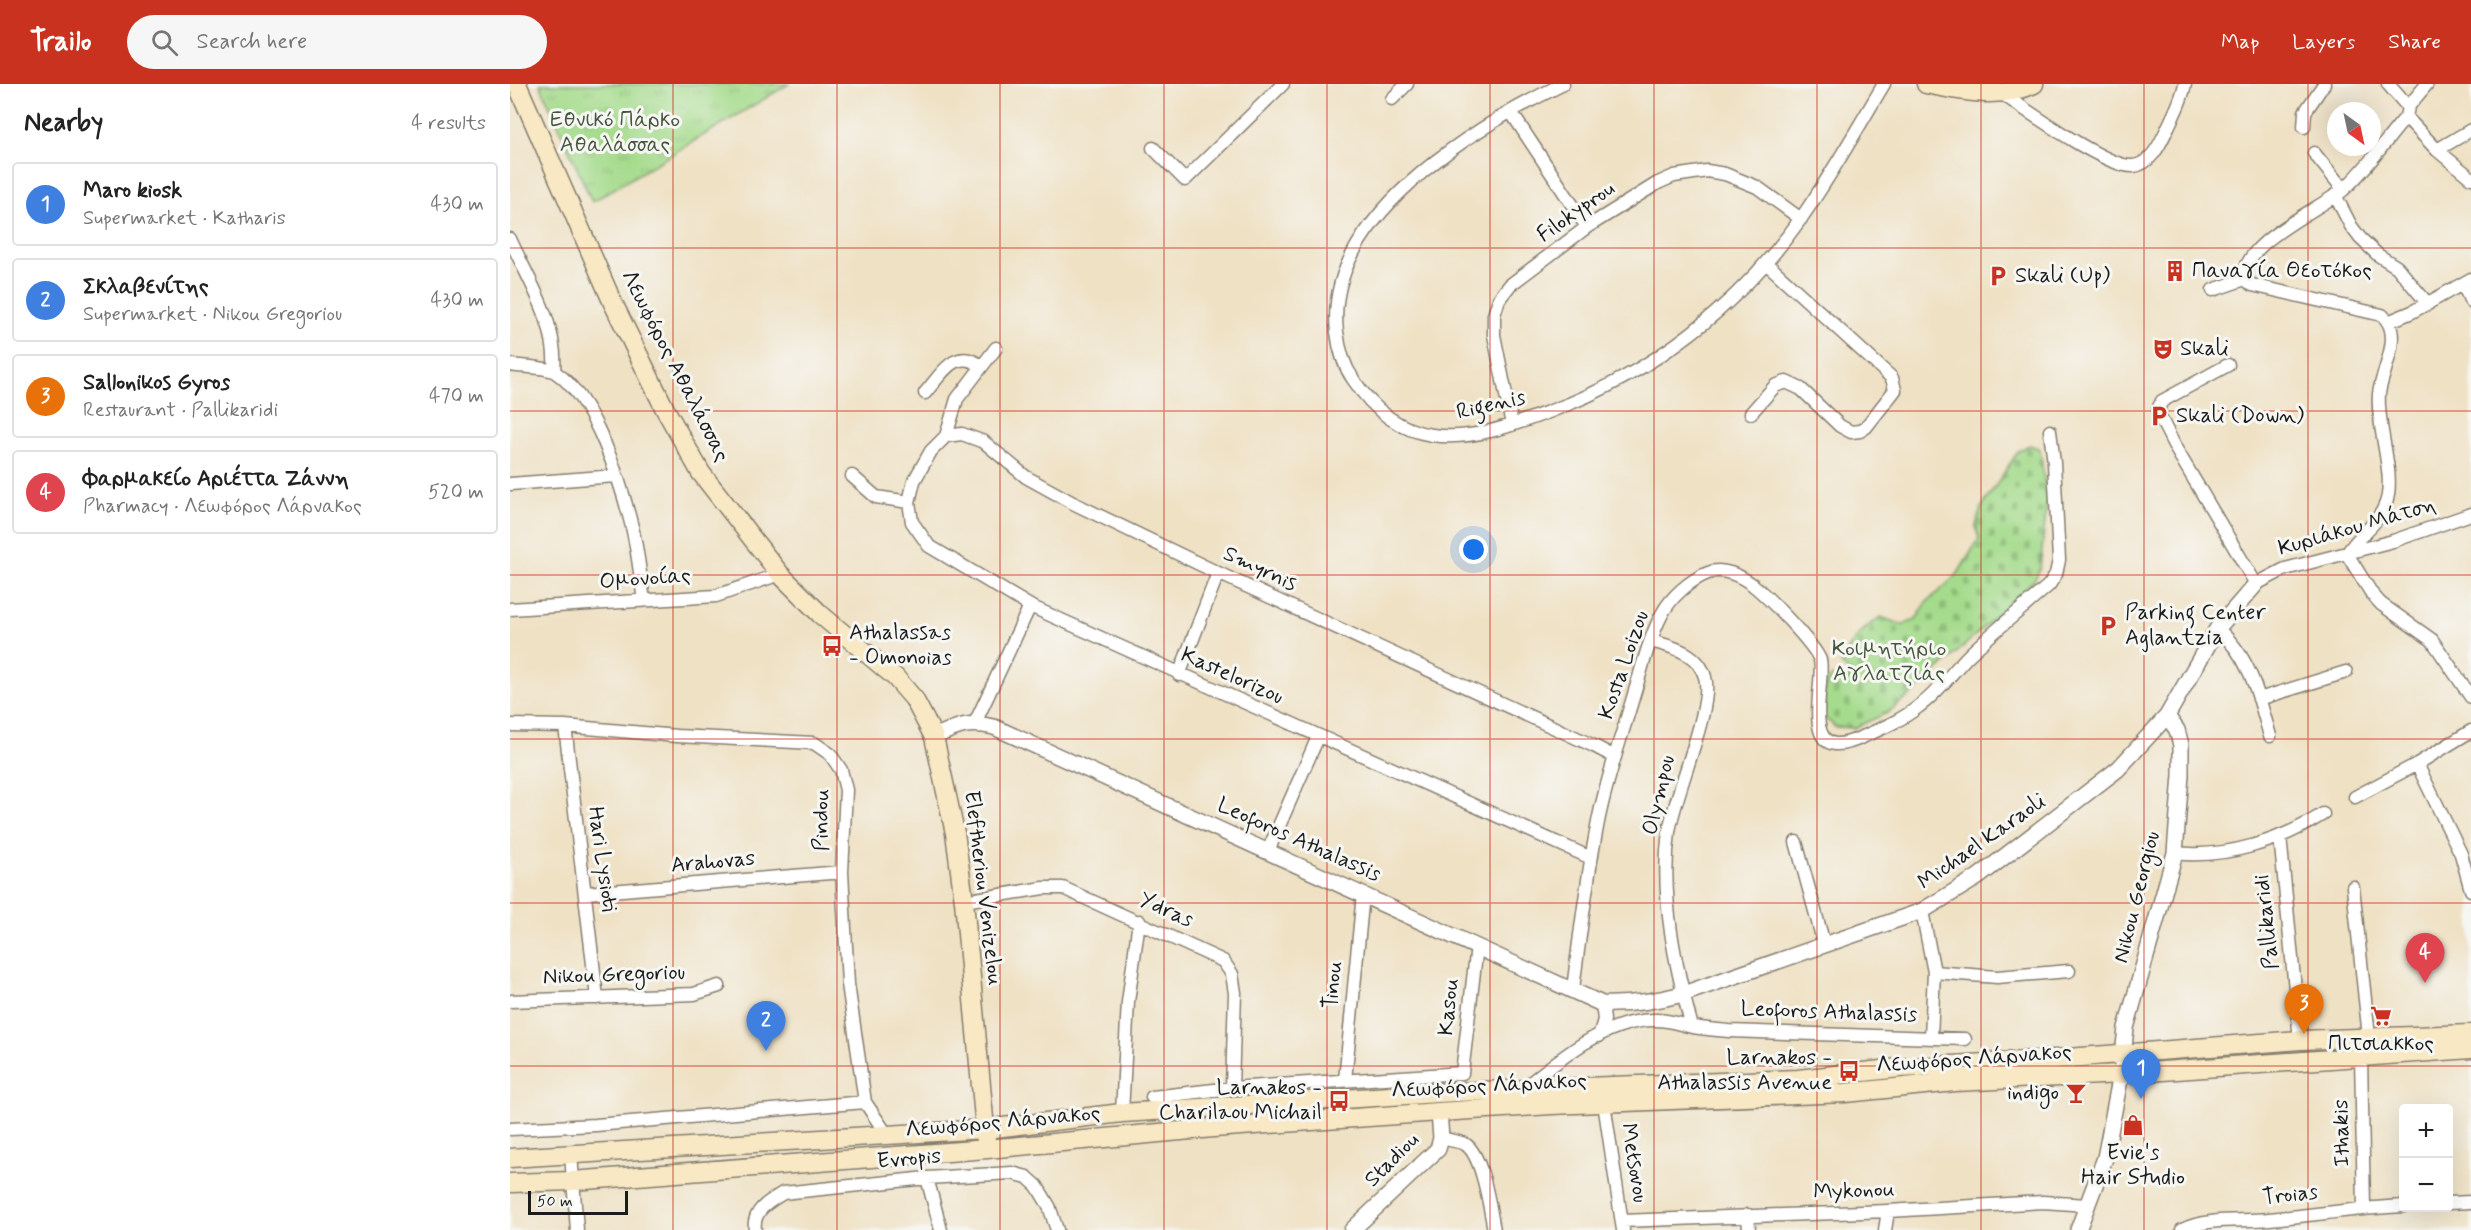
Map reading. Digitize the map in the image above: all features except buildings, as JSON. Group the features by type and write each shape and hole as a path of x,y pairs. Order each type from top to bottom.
{"main road":[{"name":"Λεωφόρος Αθαλάσσας","path":"517,84 612,301 680,438 701,473 780,574 820,614 872,656"},
{"path":"1926,84 1959,91 2001,93 2034,84"},
{"name":"Eleftheriou Venizelou","path":"872,656 914,699 934,737 955,833 964,901 987,1149"},
{"name":"Λεωφόρος Λάρνακος","path":"510,1158 986,1129 1122,1113 1455,1092 1798,1078 1900,1068 2301,1040 2471,1034"},
{"name":"Λεωφόρος Λάρνακος","path":"510,1183 572,1181 987,1149 1213,1128 1439,1112 1845,1093 1955,1082 2121,1074 2471,1049"}],"street":[{"path":"1153,148 1185,180 1283,84"},
{"path":"1392,99 1407,84"},
{"name":"Rigenis","path":"1563,84 1511,112 1424,169 1377,218 1351,258 1338,290 1335,305 1339,345 1349,374 1370,402 1394,422 1429,435 1474,435 1512,425 1575,402 1612,385 1666,352 1718,312 1766,262 1801,219 1826,182 1884,84"},
{"path":"2001,93 2106,159 2121,165 2134,166 2149,159 2161,142 2180,103 2185,84"},
{"path":"2304,126 2305,112 2324,84"},
{"path":"2388,84 2437,150 2471,178"},
{"path":"2245,279 2246,268 2270,238 2339,192 2376,154 2427,84"},
{"path":"1511,112 1587,227"},
{"path":"2437,150 2471,130"},
{"path":"2314,153 2339,192 2351,226 2360,238 2378,255 2397,267 2428,304"},
{"name":"Filokyprou","path":"1512,425 1494,335 1494,315 1499,299 1510,285 1587,227 1658,183 1682,175 1707,171 1725,174 1757,187 1801,219"},
{"path":"510,239 549,324 556,350 554,371"},
{"path":"1751,413 1775,386 1786,382 1801,389 1846,430 1857,432 1866,428 1895,390 1892,378 1766,262"},
{"path":"2213,290 2245,279"},
{"path":"2245,279 2252,285 2382,315 2388,322 2391,339 2379,391 2378,407 2385,444 2388,492 2386,502 2370,528 2354,542 2347,554 2372,594 2381,604 2432,640 2471,698"},
{"path":"2388,322 2428,304 2467,281 2471,302"},
{"path":"852,476 876,497 909,502 914,481 931,451 946,436 957,399 996,348"},
{"path":"925,393 953,361 972,359 981,366"},
{"path":"2228,364 2162,401 2158,407 2158,415 2187,469 2256,584"},
{"path":"510,365 554,371 577,394 592,415 633,528 644,600"},
{"name":"Kosta Loizou","path":"1573,989 1591,858 1615,758 1651,641 1662,614 1682,590 1707,573 1717,570 1731,573 1752,585 1811,643 1822,671 1818,707 1820,729 1824,738 1836,744 1850,742 1894,723 1919,707 1938,690 1969,656 2049,585 2056,574 2059,539 2050,430"},
{"name":"Smyrnis","path":"946,436 962,434 984,442 1026,477 1064,498 1218,573 1594,746 1615,758"},
{"path":"510,484 616,476"},
{"name":"Kastelorizou","path":"909,502 912,522 929,546 1030,606 1179,675 1591,858"},
{"name":"Κυριάκου Μάτση","path":"2256,584 2285,569 2347,554 2471,514"},
{"path":"1179,675 1218,573"},
{"name":"Ομονοίας","path":"510,609 716,596 780,574"},
{"name":"Michael Karaoli","path":"1602,1004 1635,1003 1683,994 1922,910 1978,877 2059,817 2118,769 2167,716 2217,629 2256,584"},
{"path":"934,737 963,724 975,723 1030,606"},
{"path":"2217,629 2234,646 2244,662 2259,699 2270,736"},
{"name":"Olympou","path":"1651,641 1686,652 1699,664 1706,678 1702,716 1674,805 1668,834 1668,900 1683,994 1692,1027"},
{"path":"2259,699 2346,672"},
{"name":"Nikou Georgiou","path":"2078,1230 2105,1158 2121,1074 2126,1028 2175,853 2181,745 2177,730 2167,716"},
{"name":"Leoforos Athalassis","path":"975,723 994,726 1602,1004"},
{"name":"Pindou","path":"510,725 565,726 677,736 814,743 830,753 841,770 846,790 842,872 848,984 865,1102 886,1135"},
{"name":"Hari Lysioti","path":"565,726 597,998"},
{"path":"2355,797 2417,764 2471,731"},
{"path":"1268,851 1318,737"},
{"path":"2417,764 2461,854 2471,890"},
{"path":"2175,853 2226,851 2256,845 2280,836 2323,814"},
{"name":"Pallikaridi","path":"2280,836 2301,1040"},
{"path":"1796,842 1824,944"},
{"name":"Arahovas","path":"586,893 842,872"},
{"path":"2354,887 2369,1037"},
{"name":"Ydras","path":"964,901 1043,888 1063,888 1215,956 1229,967 1234,981 1232,1088"},
{"name":"Tinou","path":"1345,1080 1364,894"},
{"path":"1922,910 1934,972 1931,1038"},
{"path":"1122,1113 1128,1002 1139,921"},
{"name":"Kasou","path":"1345,1080 1462,1073 1477,945"},
{"path":"1934,972 1998,976 2069,971"},
{"name":"Nikou Gregoriou","path":"510,1000 694,994 719,986"},
{"path":"1599,1036 1604,1020 1602,1004"},
{"path":"1520,1091 1546,1070 1599,1036 1640,1021 1673,1021 1692,1027"},
{"name":"Leoforos Athalassis","path":"1692,1027 1729,1031 1965,1039"},
{"name":"Ithakis","path":"2361,1056 2364,1208"},
{"path":"1152,1097 1232,1088 1345,1080"},
{"path":"510,1129 596,1125 865,1102"},
{"name":"Metsovou","path":"1604,1103 1622,1226"},
{"name":"Stadiou","path":"1352,1230 1438,1149 1441,1138 1439,1112"},
{"path":"1441,1138 1466,1145 1474,1156 1480,1168 1494,1230"},
{"path":"571,1155 577,1230"},
{"name":"Evropis","path":"755,1230 754,1223 762,1206 783,1193 927,1178 1012,1173 1027,1177 1037,1186 1049,1206 1057,1230"},
{"path":"927,1178 941,1230"},
{"name":"Mykonou","path":"1622,1226 1748,1215 1888,1211 2043,1202 2087,1205"},
{"path":"2453,1203 2471,1202"},
{"name":"Troias","path":"2182,1230 2193,1224 2267,1225 2364,1208 2399,1206"},
{"path":"1885,1230 1888,1211"},
{"path":"1748,1215 1749,1230"}],"green space":[{"name":"Εθνικό Πάρκο Αθαλάσσας","path":"540,84 789,84 592,202"},
{"name":"Κοιμητήριο Αγλατζιάς","path":"2030,445 2040,449 2047,502 2040,568 2035,579 1918,689 1887,713 1854,728 1835,727 1822,717 1826,682 1833,676 1844,679 1850,672 1840,664 1853,643 1868,626 1881,617 1902,625 1916,620 1927,602 1957,575 1979,539 1976,526 1981,508 2019,450"}],"place":[{"name":"Παναγία Θεοτόκος","path":"2175,271"},
{"name":"Skali (Up)","path":"1998,276"},
{"name":"Skali","path":"2163,349"},
{"name":"Skali (Down)","path":"2159,416"},
{"name":"Parking Center Aglantzia","path":"2108,626"},
{"name":"Athalassas - Omonoias","path":"832,646"},
{"name":"Φαρμακείο Αριέττα Ζάννη","path":"2425,983"},
{"name":"Πιτσιακκος","path":"2381,1016"},
{"name":"Sallonikos Gyros","path":"2304,1034"},
{"name":"Σκλαβενίτης","path":"766,1051"},
{"name":"Larnakos - Athalassis Avenue","path":"1849,1071"},
{"name":"indigo","path":"2076,1093"},
{"name":"Maro kiosk","path":"2141,1099"},
{"name":"Larnakos - Charilaou Michail","path":"1339,1101"},
{"name":"Evie's Hair Studio","path":"2133,1125"}]}
